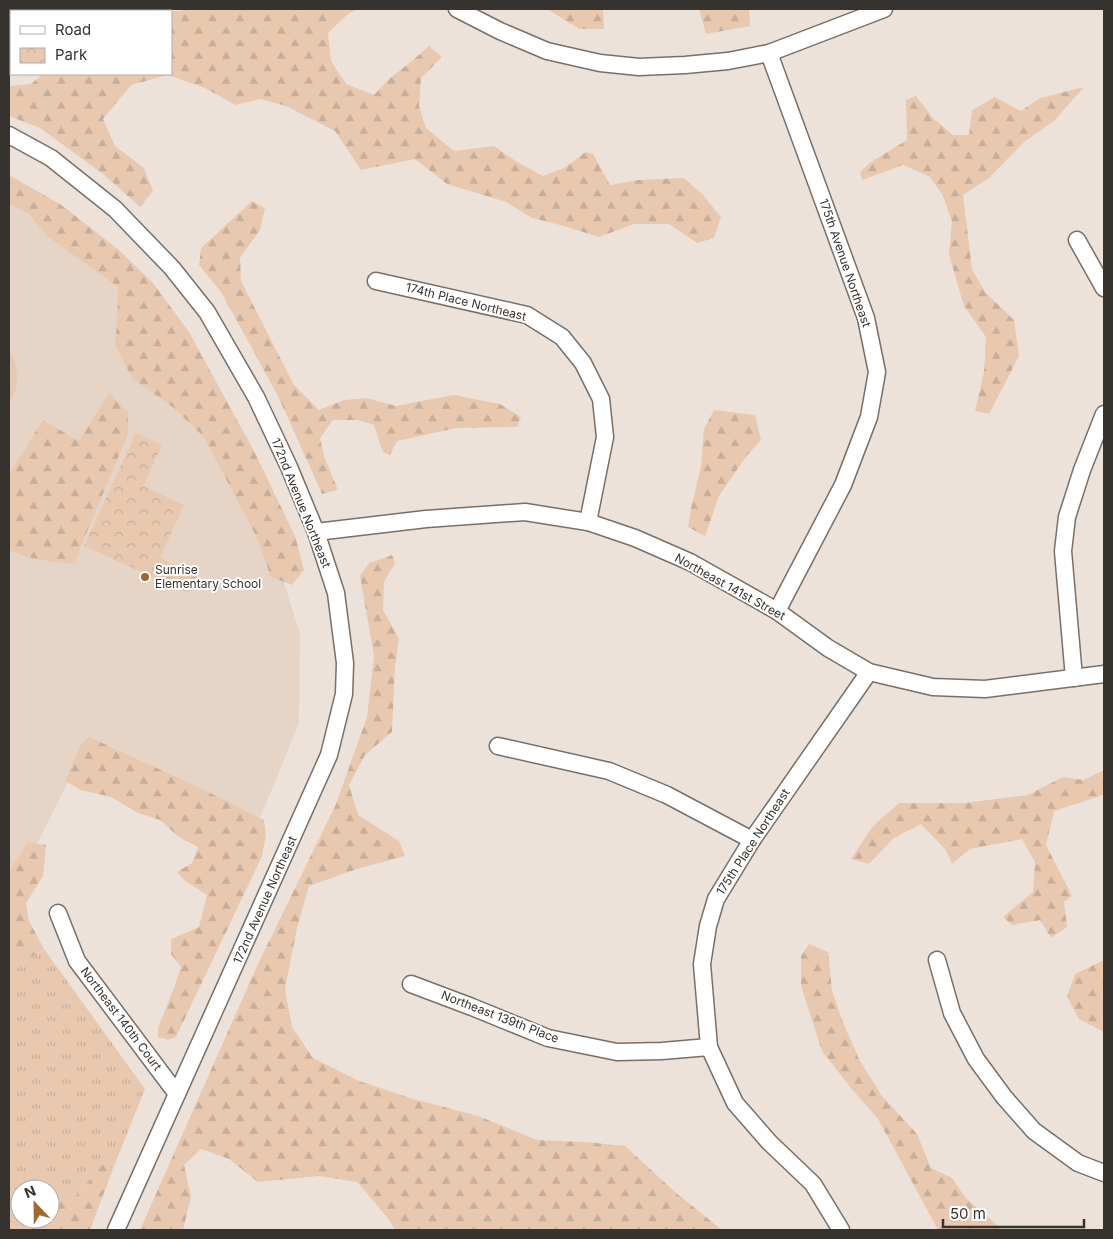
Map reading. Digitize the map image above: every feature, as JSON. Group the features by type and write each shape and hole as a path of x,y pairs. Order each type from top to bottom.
{"street":[{"path":"457,9 500,31 547,51 600,63 638,67 728,62 768,53 884,9"},
{"name":"175th Avenue Northeast","path":"768,53 866,318 877,372 870,417 843,484 777,611"},
{"name":"172nd Avenue Northeast","path":"9,134 51,158 115,209 172,268 207,312 256,398 289,467 316,532 336,593 346,664 344,694 329,755 116,1230"},
{"path":"1077,240 1104,288"},
{"name":"174th Place Northeast","path":"376,281 527,315 562,338 583,363 601,399 605,437 588,522"},
{"path":"1074,678 1063,551 1067,517 1082,470 1104,414"},
{"name":"Northeast 141st Street","path":"316,532 426,519 525,512 588,522 635,538 690,562 777,611 828,648 869,672 933,687 986,689 1104,674"},
{"name":"175th Place Northeast","path":"841,1230 813,1184 769,1142 735,1103 709,1046 702,964 708,926 716,899 752,840 869,672"},
{"path":"498,746 609,771 667,795 752,840"},
{"name":"Northeast 140th Court","path":"58,913 77,961 177,1094"},
{"path":"937,960 952,1013 976,1060 1004,1097 1034,1132 1078,1163 1104,1173"},
{"name":"Northeast 139th Place","path":"410,984 548,1038 617,1052 662,1051 709,1046"}],"shaded area":[{"name":"Sunrise Elementary School","path":"9,182 110,261 264,521 300,633 299,723 256,828 84,750 9,900"}],"green space":[{"path":"78,9 143,10 78,10"},
{"path":"182,9 358,9 348,14 328,33 331,61 346,84 374,95 389,79 429,46 442,57 421,78 419,106 426,128 454,151 494,146 517,162 543,176 564,168 586,152 593,154 610,185 638,180 684,178 702,194 721,217 714,238 697,243 669,224 634,224 599,237 532,218 506,202 447,184 415,159 361,170 335,131 286,106 261,99 235,105 205,88 168,75 172,75 172,11 181,11"},
{"path":"547,9 603,9 604,29 579,29"},
{"path":"699,9 749,9 750,26 706,34"},
{"path":"42,75 168,75 131,85 103,119 115,146 144,168 153,191 140,207 103,174 40,128 9,116 9,86 31,84"},
{"path":"1084,87 1054,121 1024,142 989,178 963,195 972,269 985,292 1014,320 1019,356 989,414 975,411 984,372 986,337 964,306 949,255 952,222 943,196 930,177 903,165 862,180 860,172 871,162 907,140 906,100 916,96 933,118 953,135 969,135 972,110 995,97 1021,111 1040,98"},
{"path":"9,175 60,204 118,249 153,283 189,332 254,451 295,536 304,570 292,585 271,577 257,538 204,437 174,408 132,378 115,344 118,287 47,236 28,213 9,204"},
{"path":"252,201 265,208 260,230 240,258 241,281 294,385 319,410 344,400 367,398 396,406 453,395 500,404 521,417 517,427 456,428 397,441 390,455 383,452 374,425 358,420 333,420 320,438 324,456 338,490 322,494 278,396 221,292 199,265 201,248"},
{"path":"9,351 14,360 17,376 15,391 9,403"},
{"path":"109,393 128,412 128,434 75,564 23,556 9,549 9,474 43,420 79,441"},
{"path":"714,410 755,415 761,440 745,458 719,496 705,536 688,527 701,467 704,429"},
{"path":"136,433 162,445 143,486 184,505 160,558 197,576 189,593 84,546"},
{"path":"392,555 395,563 384,582 383,610 399,639 395,667 392,732 365,755 349,785 358,815 399,841 405,856 357,869 309,886 297,928 285,989 292,1027 313,1058 359,1081 410,1098 478,1116 537,1140 625,1146 675,1192 722,1230 395,1230 387,1217 357,1182 319,1176 258,1182 229,1159 201,1149 184,1165 191,1197 183,1230 140,1230 257,966 336,804 367,717 374,656 360,576 369,563"},
{"path":"89,737 264,820 266,835 262,856 176,1037 168,1040 158,1037 158,1028 181,967 171,954 171,939 199,927 207,895 184,880 177,872 192,863 198,847 179,837 160,820 138,813 111,797 81,790 65,781 81,744"},
{"path":"1104,770 1104,794 1054,811 1046,845 1072,896 1064,902 1067,927 1051,938 1040,920 1012,925 1003,917 1033,892 1035,862 1022,839 970,849 952,864 946,850 921,824 894,838 869,864 851,859 872,827 899,803 964,803 1028,795 1063,777 1083,780"},
{"path":"28,842 46,845 43,876 26,903 29,921 44,949 9,972 9,871"},
{"path":"809,944 828,952 832,991 843,1022 859,1059 882,1096 917,1134 931,1168 952,1178 966,1198 1003,1230 938,1230 878,1119 822,1051 801,986 801,956"},
{"path":"44,949 145,1089 113,1169 104,1163 74,1198 60,1201 60,1179 21,1179 14,1171 9,1158 9,972"},
{"path":"1104,961 1104,1032 1079,1019 1067,997 1075,974"},
{"path":"9,1158 14,1171 21,1179 10,1179 10,1229 60,1229 60,1201 74,1198 104,1163 113,1169 90,1230 9,1230"},
{"path":"9,1171 12,1179 10,1179 10,1229 32,1230 9,1230"}],"place":[{"name":"Sunrise Elementary School","path":"145,577"}]}
